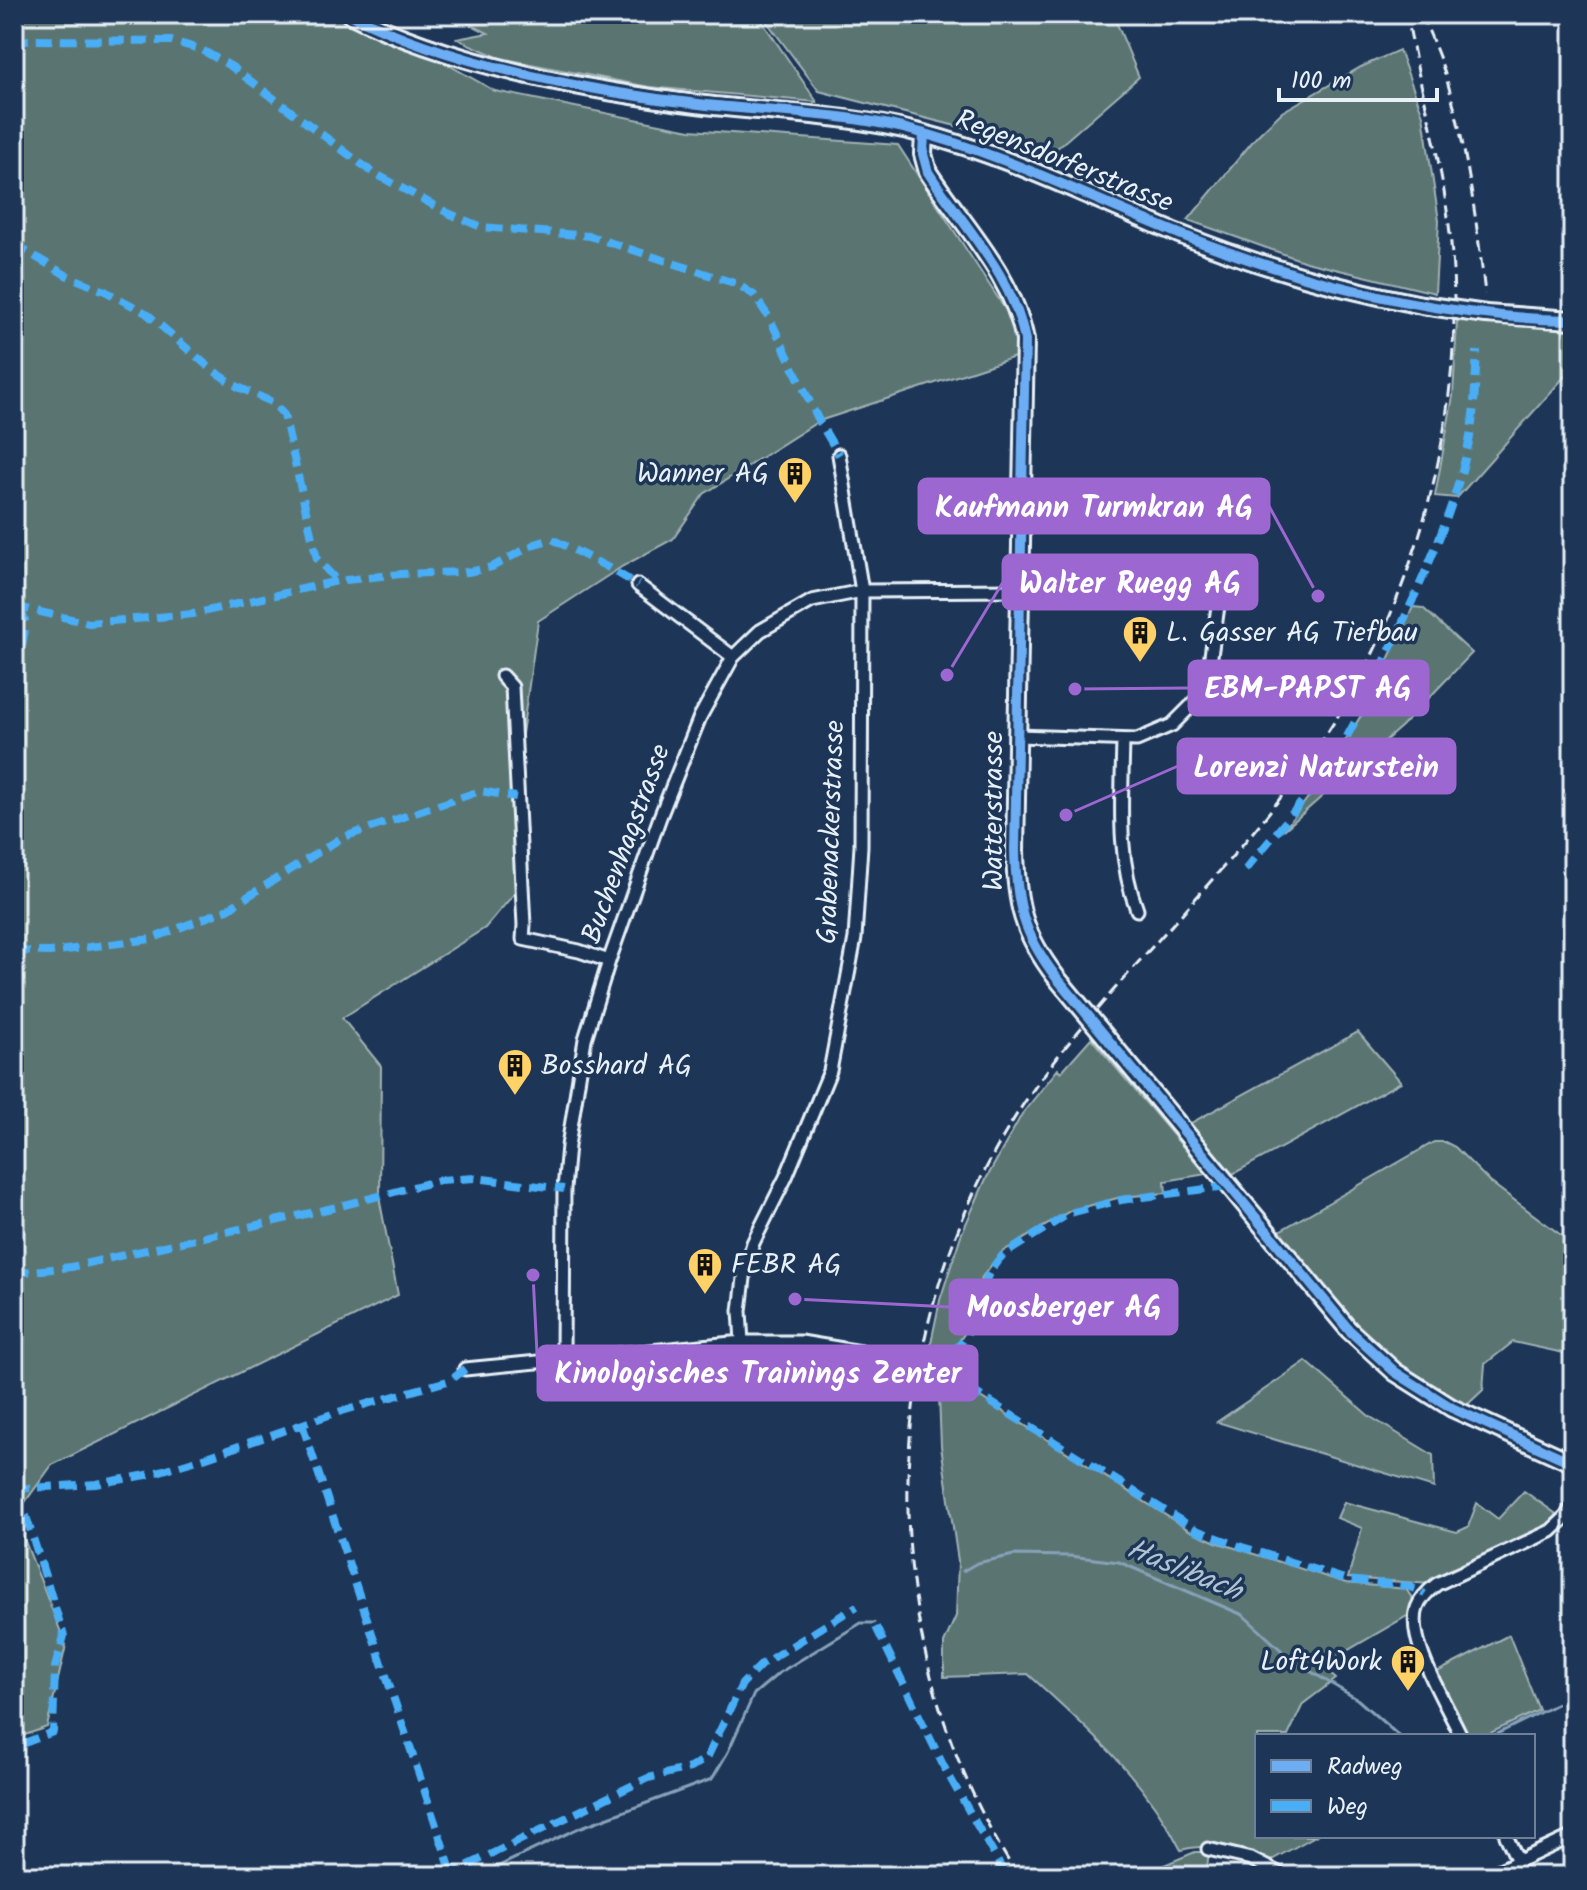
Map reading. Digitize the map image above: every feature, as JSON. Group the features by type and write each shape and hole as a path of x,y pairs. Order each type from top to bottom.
{"street":[{"name":"Regensdorferstrasse","path":"350,14 430,46 559,81 648,97 863,121 924,134 994,156 1246,260 1307,279 1422,305 1486,314 1573,320"},
{"name":"Watterstrasse","path":"924,134 923,154 928,172 1009,290 1021,322 1026,362 1015,850 1017,897 1026,929 1043,960 1349,1330 1395,1372 1452,1408 1573,1463"},
{"name":"Grabenackerstrasse","path":"742,1342 740,1311 745,1270 753,1243 786,1177 830,1071 855,938 861,846 862,591 839,455"},
{"path":"638,585 733,657"},
{"name":"Buchenhagstrasse","path":"563,1359 564,1189 585,1039 660,817 700,717 733,657 760,631 812,601 862,591 1020,590"},
{"path":"1018,736 1137,740 1172,725 1200,697 1210,663 1219,599"},
{"path":"502,676 512,687 523,939 609,961"},
{"path":"1123,740 1121,846 1127,883 1137,910"},
{"path":"465,1369 742,1342 801,1342 867,1353"},
{"path":"1460,1734 1420,1649 1417,1609 1425,1594 1437,1584 1570,1520 1573,1505"},
{"path":"1487,1876 1573,1836"},
{"path":"1507,1838 1518,1861"},
{"path":"1208,1849 1251,1859 1284,1876"}],"green space":[{"path":"14,14 358,14 495,91 690,130 898,145 1015,324 1018,356 819,421 704,494 673,539 623,566 538,621 520,748 525,881 485,928 342,1018 381,1066 380,1202 398,1295 52,1465 15,1516 66,1645 47,1727 14,1739"},
{"path":"450,14 757,14 817,102 649,87 500,58 457,39 488,33"},
{"path":"761,14 1113,14 1139,77 1054,151 819,91"},
{"path":"1399,50 1423,115 1439,221 1435,293 1306,262 1188,220 1257,136 1282,112 1361,67"},
{"path":"1457,321 1573,326 1573,367 1457,498 1435,496 1453,396"},
{"path":"1413,607 1423,608 1472,653 1402,726 1284,830 1318,784 1362,714"},
{"path":"1358,1032 1401,1082 1231,1175 1189,1124"},
{"path":"1091,1038 1206,1174 1165,1181 1166,1193 1121,1197 1070,1211 1002,1252 982,1277 964,1334 955,1347 940,1360 928,1357 940,1300 961,1235 985,1181 1022,1114 1058,1069 1061,1072"},
{"path":"1434,1142 1445,1142 1455,1147 1490,1182 1573,1244 1573,1355 1513,1342 1485,1364 1483,1390 1466,1406 1416,1377 1373,1342 1276,1233"},
{"path":"1306,1361 1369,1416 1433,1455 1434,1488 1217,1422"},
{"path":"938,1370 1189,1530 1216,1542 1346,1583 1406,1589 1414,1601 1412,1613 1321,1666 1336,1679 1303,1704 1289,1734 1255,1734 1255,1838 1311,1838 1270,1861 1226,1848 1181,1850 1132,1776 1093,1734 1028,1674 944,1677 944,1643 956,1616 958,1561 941,1446"},
{"path":"1524,1491 1559,1516 1547,1528 1441,1576 1431,1584 1348,1578 1362,1528 1337,1518 1344,1502 1457,1532 1468,1527 1477,1503 1498,1519"},
{"path":"1509,1635 1539,1710 1488,1734 1466,1734 1437,1672"},
{"path":"1195,1852 1209,1852 1206,1875 1210,1876 1138,1876"}],"waterway":[{"name":"Haslibach","path":"963,1571 977,1563 1014,1555 1070,1556 1119,1562 1243,1615 1293,1661 1357,1699 1397,1734"},
{"name":"Haslibach","path":"478,1876 579,1828 712,1779 754,1694 779,1673 861,1623 874,1623"},
{"name":"Haslibach","path":"1497,1734 1559,1703 1573,1701"}],"railway":[{"path":"1018,1876 966,1777 930,1673 911,1565 909,1456 923,1347 953,1242 1000,1142 1063,1050 1236,852 1316,749 1351,694 1401,588 1418,538 1443,435 1454,330 1447,207 1406,14"},
{"path":"1422,14 1444,71 1459,125 1485,294"}],"marked path":[{"path":"14,46 28,40 171,41 200,49 232,67 372,172 448,213 481,227 590,236 737,284 754,295 770,319 819,421 839,455"},
{"path":"14,244 66,275 146,313 211,369 238,387 272,402 284,415 317,559 337,581"},
{"path":"1245,870 1306,797 1339,750 1420,584 1448,514 1469,442 1477,351"},
{"path":"14,606 89,623 193,614 337,581 400,574 468,572 492,567 535,544 552,539 638,585"},
{"path":"14,693 26,623 20,607"},
{"path":"14,951 50,952 151,939 228,909 341,838 480,791 516,797"},
{"path":"14,1273 71,1267 337,1207 440,1180 475,1178 564,1189"},
{"path":"1229,1186 1121,1200 1070,1213 1003,1255 995,1264 984,1284 964,1340 939,1362 948,1374 979,1395 1196,1530 1348,1580 1408,1586 1425,1594"},
{"path":"14,1489 96,1484 147,1475 335,1413 451,1380 465,1369"},
{"path":"302,1424 453,1876"},
{"path":"14,1495 26,1516 64,1636 55,1667 53,1732 14,1747"},
{"path":"446,1876 648,1778 690,1768 707,1758 742,1684 762,1664 857,1606"},
{"path":"876,1627 944,1767 1006,1876"}],"cycle path":[{"path":"350,14 432,48 571,84 664,100 855,119 903,128 1010,163 1229,253 1325,283 1473,313 1573,320"},
{"path":"924,134 923,154 928,172 998,273 1019,316 1025,340 1015,850 1020,903 1036,947 1056,977 1349,1330 1395,1372 1452,1408 1573,1463"}],"place":[{"name":"Wanner AG","path":"795,505"},
{"name":"Kaufmann Turmkran AG","path":"1318,596"},
{"name":"L. Gasser AG Tiefbau","path":"1140,664"},
{"name":"Walter Ruegg AG","path":"947,675"},
{"name":"EBM-PAPST AG","path":"1075,689"},
{"name":"Lorenzi Naturstein","path":"1066,815"},
{"name":"Bosshard AG","path":"515,1097"},
{"name":"Kinologisches Trainings Zenter","path":"533,1275"},
{"name":"FEBR AG","path":"705,1296"},
{"name":"Moosberger AG","path":"795,1299"},
{"name":"Loft4Work","path":"1408,1693"}]}
